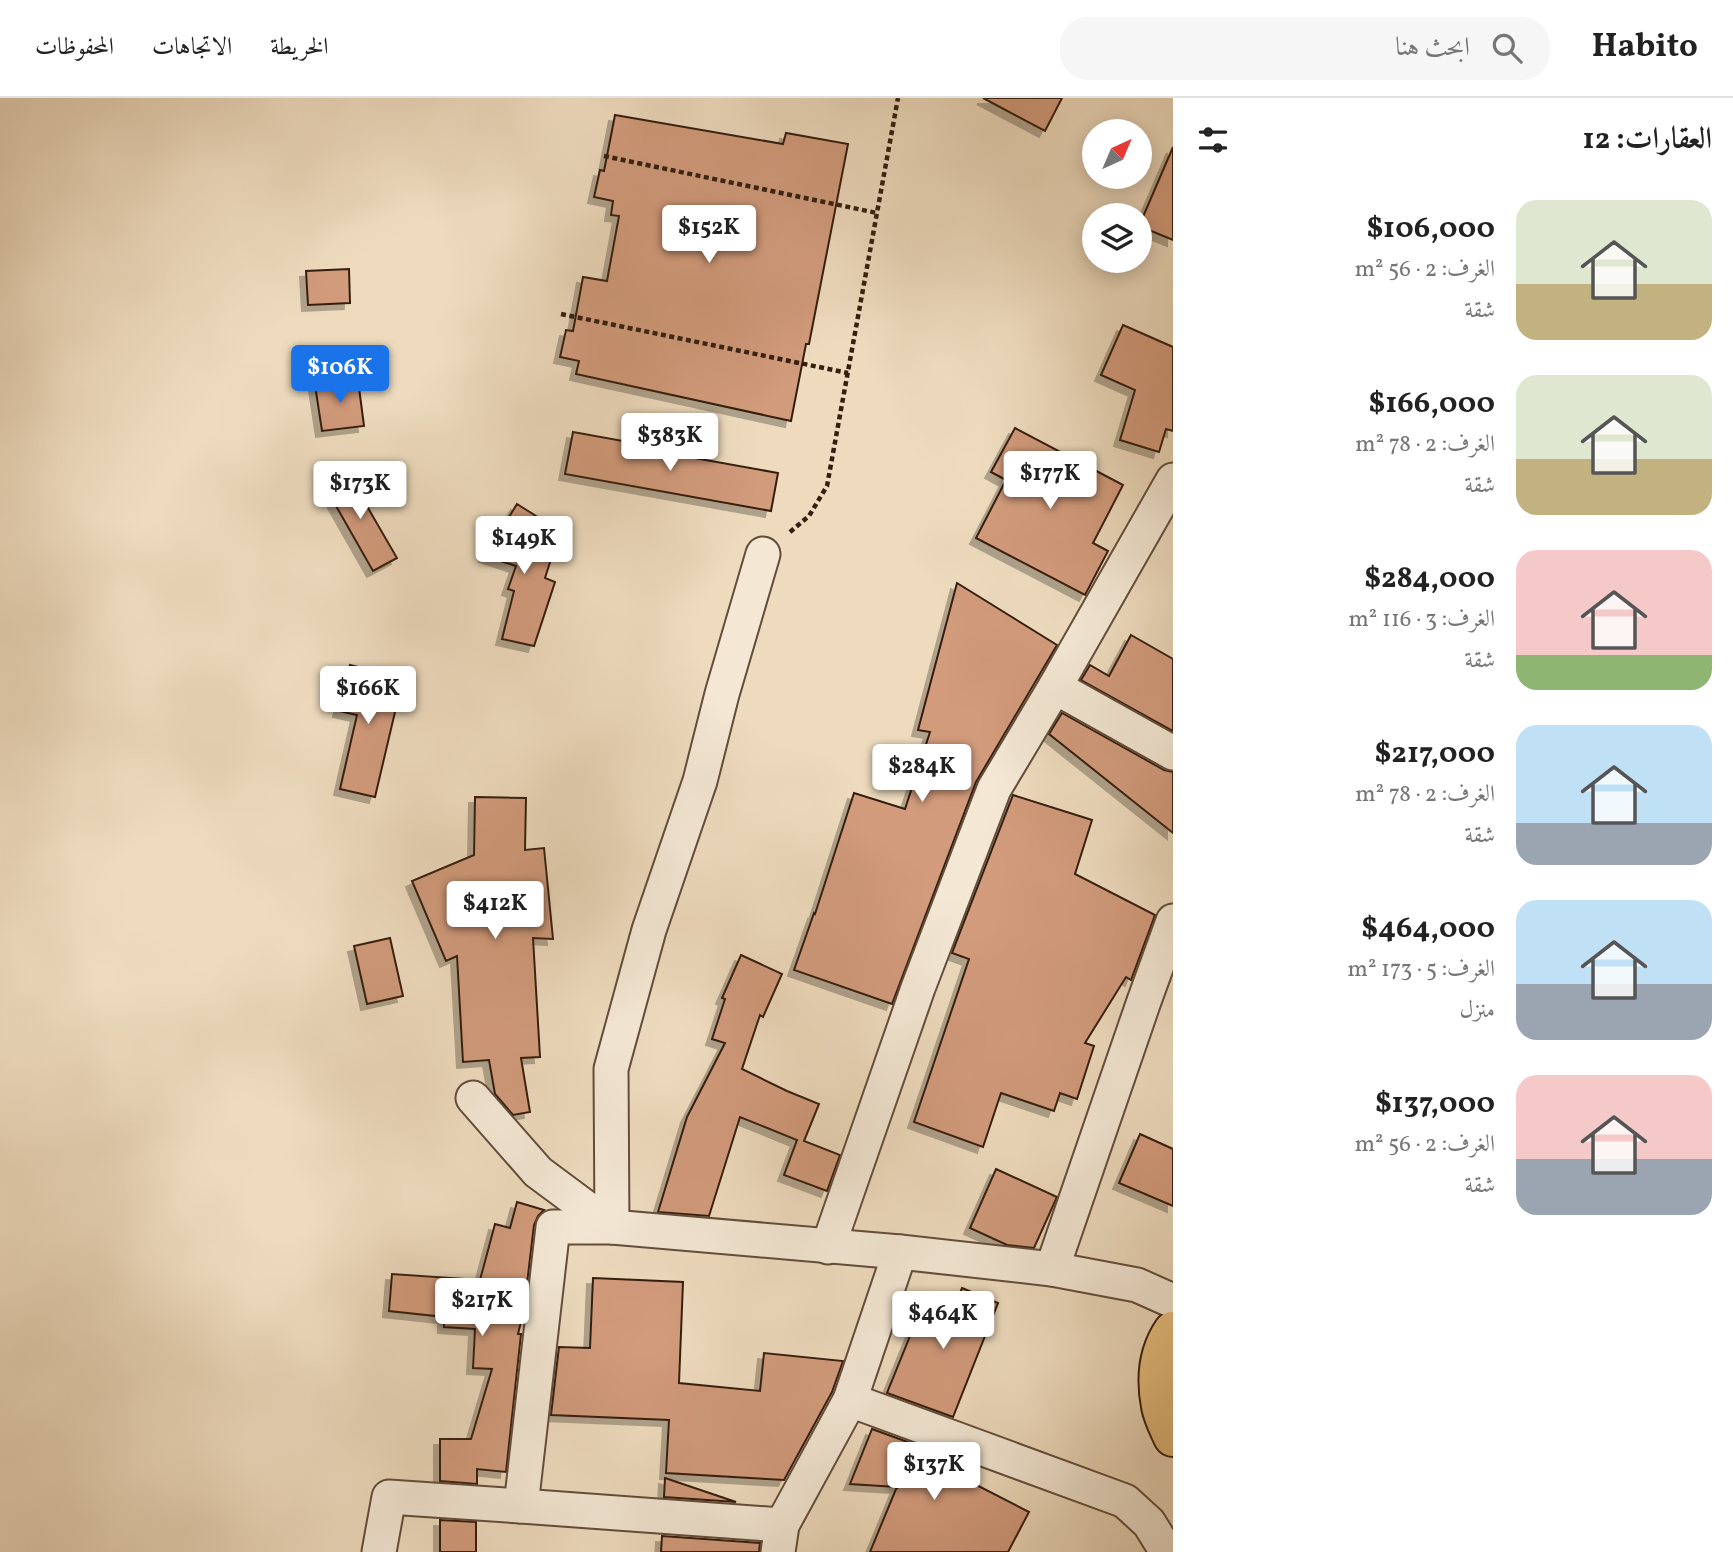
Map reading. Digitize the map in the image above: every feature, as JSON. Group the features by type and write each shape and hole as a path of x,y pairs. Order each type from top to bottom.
{"main road":[{"path":"1173,1331 1167,1339 1158,1370 1161,1408 1173,1437"}],"street":[{"path":"828,1247 918,989 994,789 1173,480"},
{"path":"612,1227 611,1069 649,930 700,781 763,554"},
{"path":"1055,687 1173,752"},
{"path":"1052,1269 1173,921"},
{"path":"473,1098 538,1172 612,1227"},
{"path":"521,1506 553,1227 612,1227 900,1252 1052,1269 1137,1285 1173,1301"},
{"path":"379,1552 389,1497 521,1506 780,1539 850,1400 900,1252"},
{"path":"850,1400 1125,1501 1149,1523 1167,1552"}],"path":[{"path":"763,554 809,516 827,486 898,98"},
{"path":"604,156 877,213"},
{"path":"561,314 848,373"}],"building":[{"path":"983,98 1062,98 1045,131"},
{"path":"615,115 783,144 786,133 848,144 809,344 806,344 791,421 576,374 579,361 560,357 566,330 573,331 583,277 607,281 619,216 611,215 613,201 594,197 600,170 604,171"},
{"path":"1173,147 1173,240 1152,231 1152,203 1149,203"},
{"path":"349,269 350,303 308,305 306,271"},
{"path":"1123,325 1173,347 1173,431 1166,429 1159,452 1120,440 1135,390 1101,375"},
{"path":"358,380 364,426 322,431 315,385"},
{"path":"1015,428 1123,485 1093,543 1108,551 1085,595 976,538 1006,480 991,472"},
{"path":"573,432 623,441 622,445 778,473 771,511 565,474"},
{"path":"346,470 397,558 373,571 323,483"},
{"path":"517,504 544,521 527,548 552,556 545,578 555,582 534,646 502,639 514,591 508,589 516,566 485,556"},
{"path":"957,583 1057,645 976,782 892,1004 794,970 854,793 905,809 930,732 918,730"},
{"path":"1131,635 1173,659 1173,731 1081,680 1090,665 1109,676"},
{"path":"350,665 403,678 375,797 340,789 357,715 339,711"},
{"path":"1062,713 1164,770 1173,772 1173,833 1049,734"},
{"path":"1013,795 1092,820 1075,874 1155,915 1131,980 1126,977 1085,1043 1094,1046 1077,1099 1060,1093 1054,1111 1001,1093 983,1147 914,1122 969,959 952,953"},
{"path":"475,797 526,798 525,850 544,848 553,939 533,938 540,1057 521,1058 530,1112 513,1115 495,1094 489,1060 463,1062 457,956 446,961 412,881 474,855"},
{"path":"390,938 403,996 367,1004 354,946"},
{"path":"741,955 782,974 763,1017 760,1015 742,1069 819,1104 804,1141 840,1155 827,1191 784,1175 797,1140 740,1117 709,1216 658,1212 687,1117 725,1043 712,1039 725,999 722,998"},
{"path":"1140,1134 1173,1149 1173,1206 1119,1183"},
{"path":"996,1169 1057,1197 1034,1248 1007,1245 970,1228"},
{"path":"517,1202 544,1210 534,1225 524,1309 518,1334 521,1334 506,1472 477,1469 477,1484 440,1481 440,1439 471,1439 492,1369 473,1368 475,1329 444,1327 444,1317 389,1311 392,1274 480,1280 495,1224 510,1228"},
{"path":"593,1278 683,1282 679,1383 760,1391 764,1353 843,1361 832,1392 784,1480 666,1473 669,1420 551,1415 559,1347 590,1348"},
{"path":"962,1288 998,1303 953,1417 887,1393 927,1294 955,1305"},
{"path":"872,1429 960,1461 955,1474 1029,1512 1008,1552 870,1552 898,1487 850,1484"},
{"path":"665,1478 736,1502 664,1497"},
{"path":"440,1520 476,1522 476,1552 440,1552"},
{"path":"662,1536 760,1543 759,1552 661,1552"}]}
